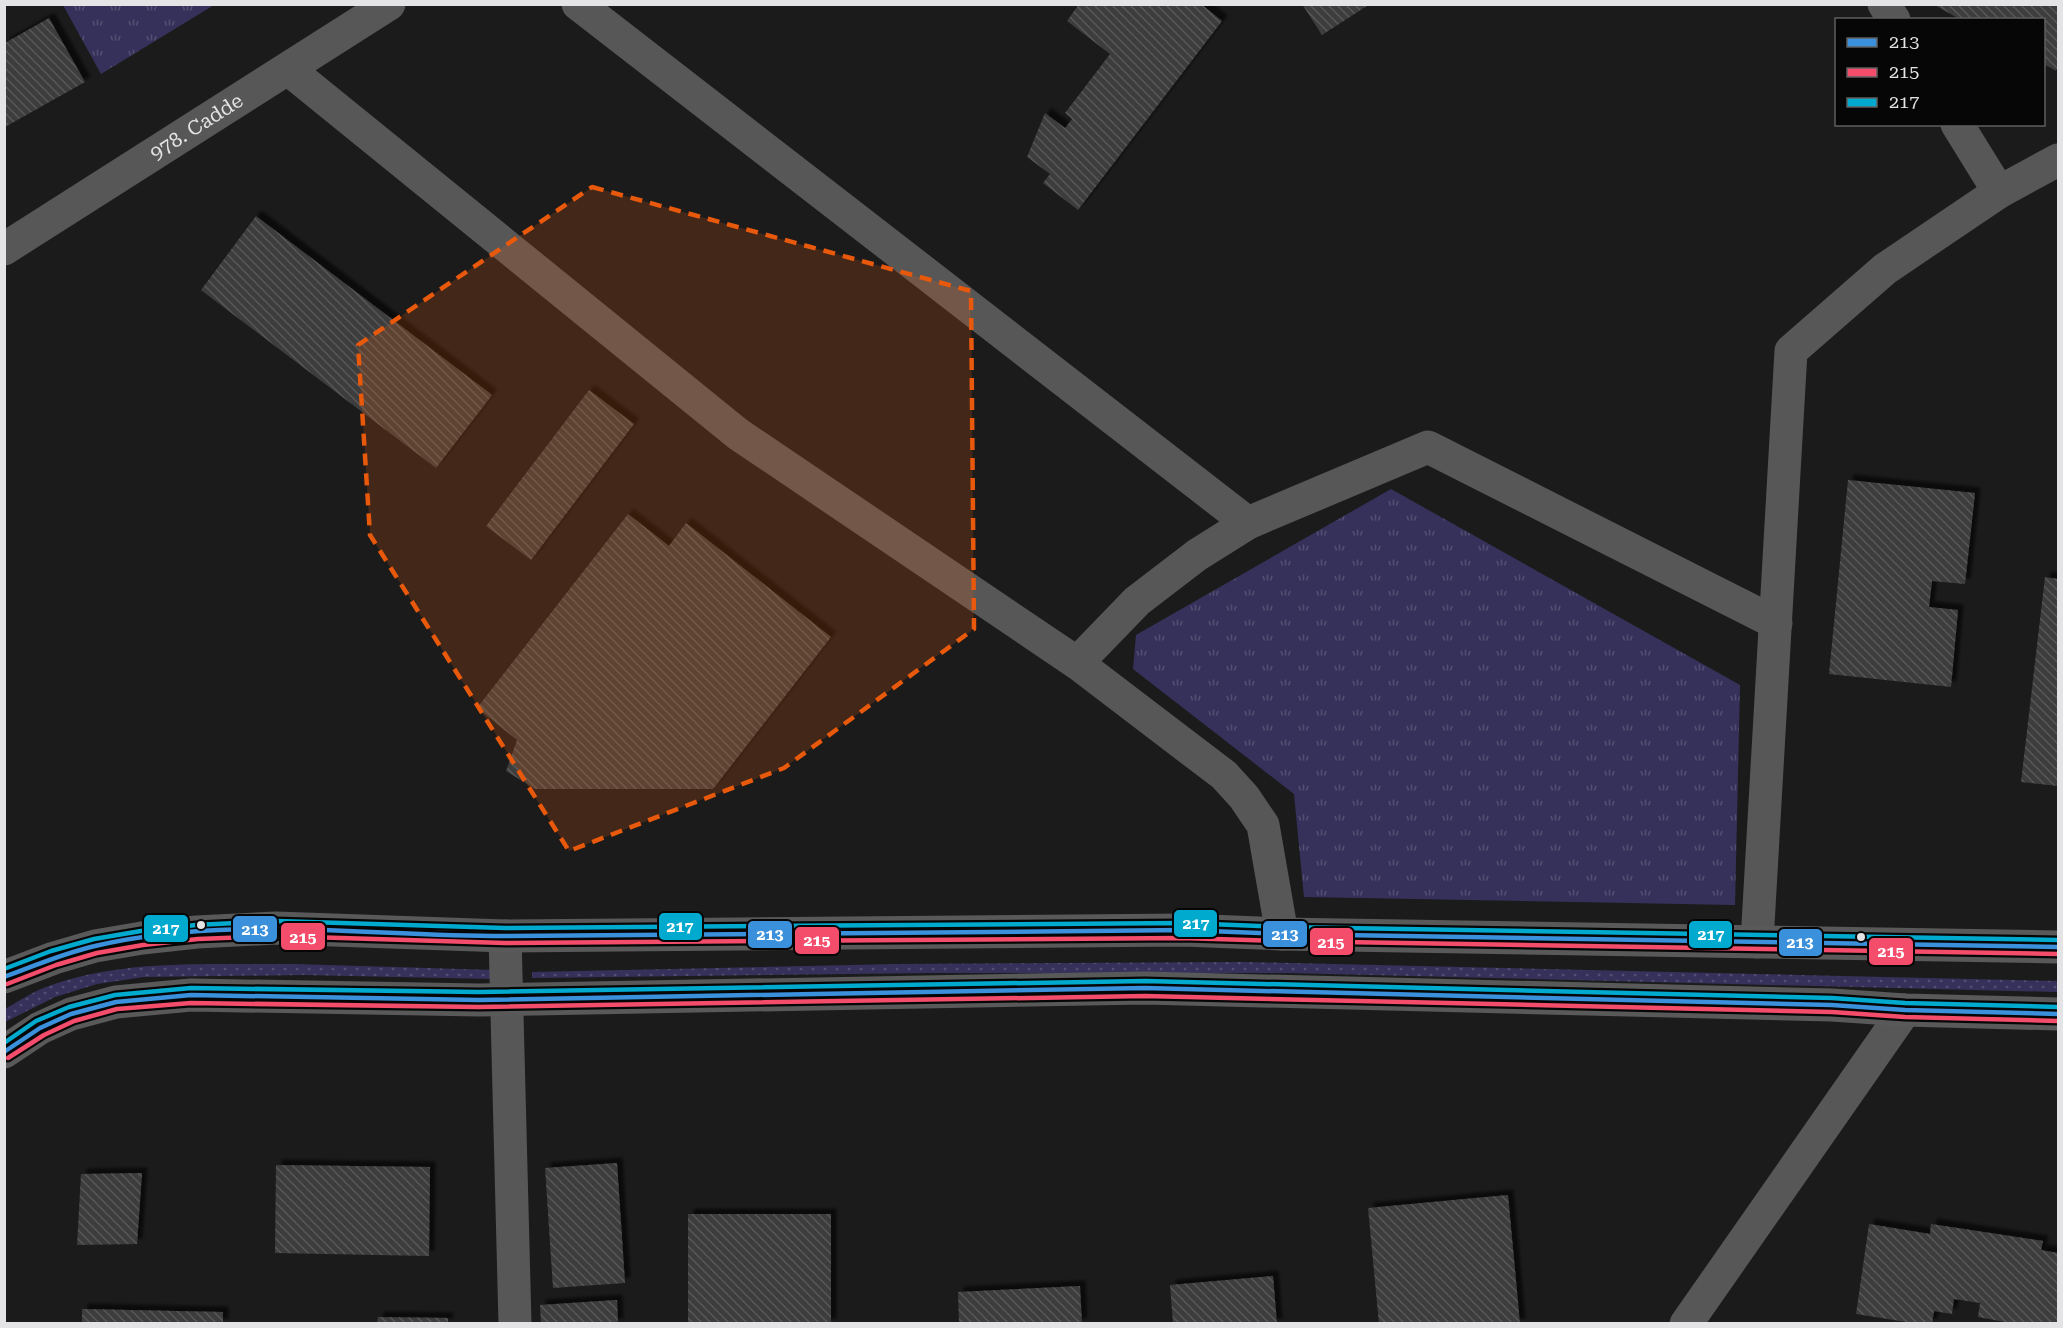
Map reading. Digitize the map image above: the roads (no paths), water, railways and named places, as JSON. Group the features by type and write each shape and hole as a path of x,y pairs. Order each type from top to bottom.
{"main road":[{"path":"4,977 43,961 95,946 197,932 276,928 505,936 1183,930 1282,934 2058,947"},
{"path":"4,1052 40,1028 71,1014 116,1002 191,995 479,1000 1145,988 1833,1005 1905,1010 2058,1014"}],"street":[{"name":"978. Cadde","path":"4,249 389,4"},
{"path":"578,4 1248,523"},
{"path":"1884,4 1893,18"},
{"path":"288,69 738,434 1077,663 1224,775 1244,797 1263,825 1282,934"},
{"path":"1958,126 1999,192"},
{"path":"1757,942 1791,351 1885,269 1999,192 2058,160"},
{"path":"1077,663 1137,601 1197,555 1248,523 1428,447 1776,623"},
{"path":"505,936 515,1323"},
{"path":"1686,1323 1905,1010"}]}
